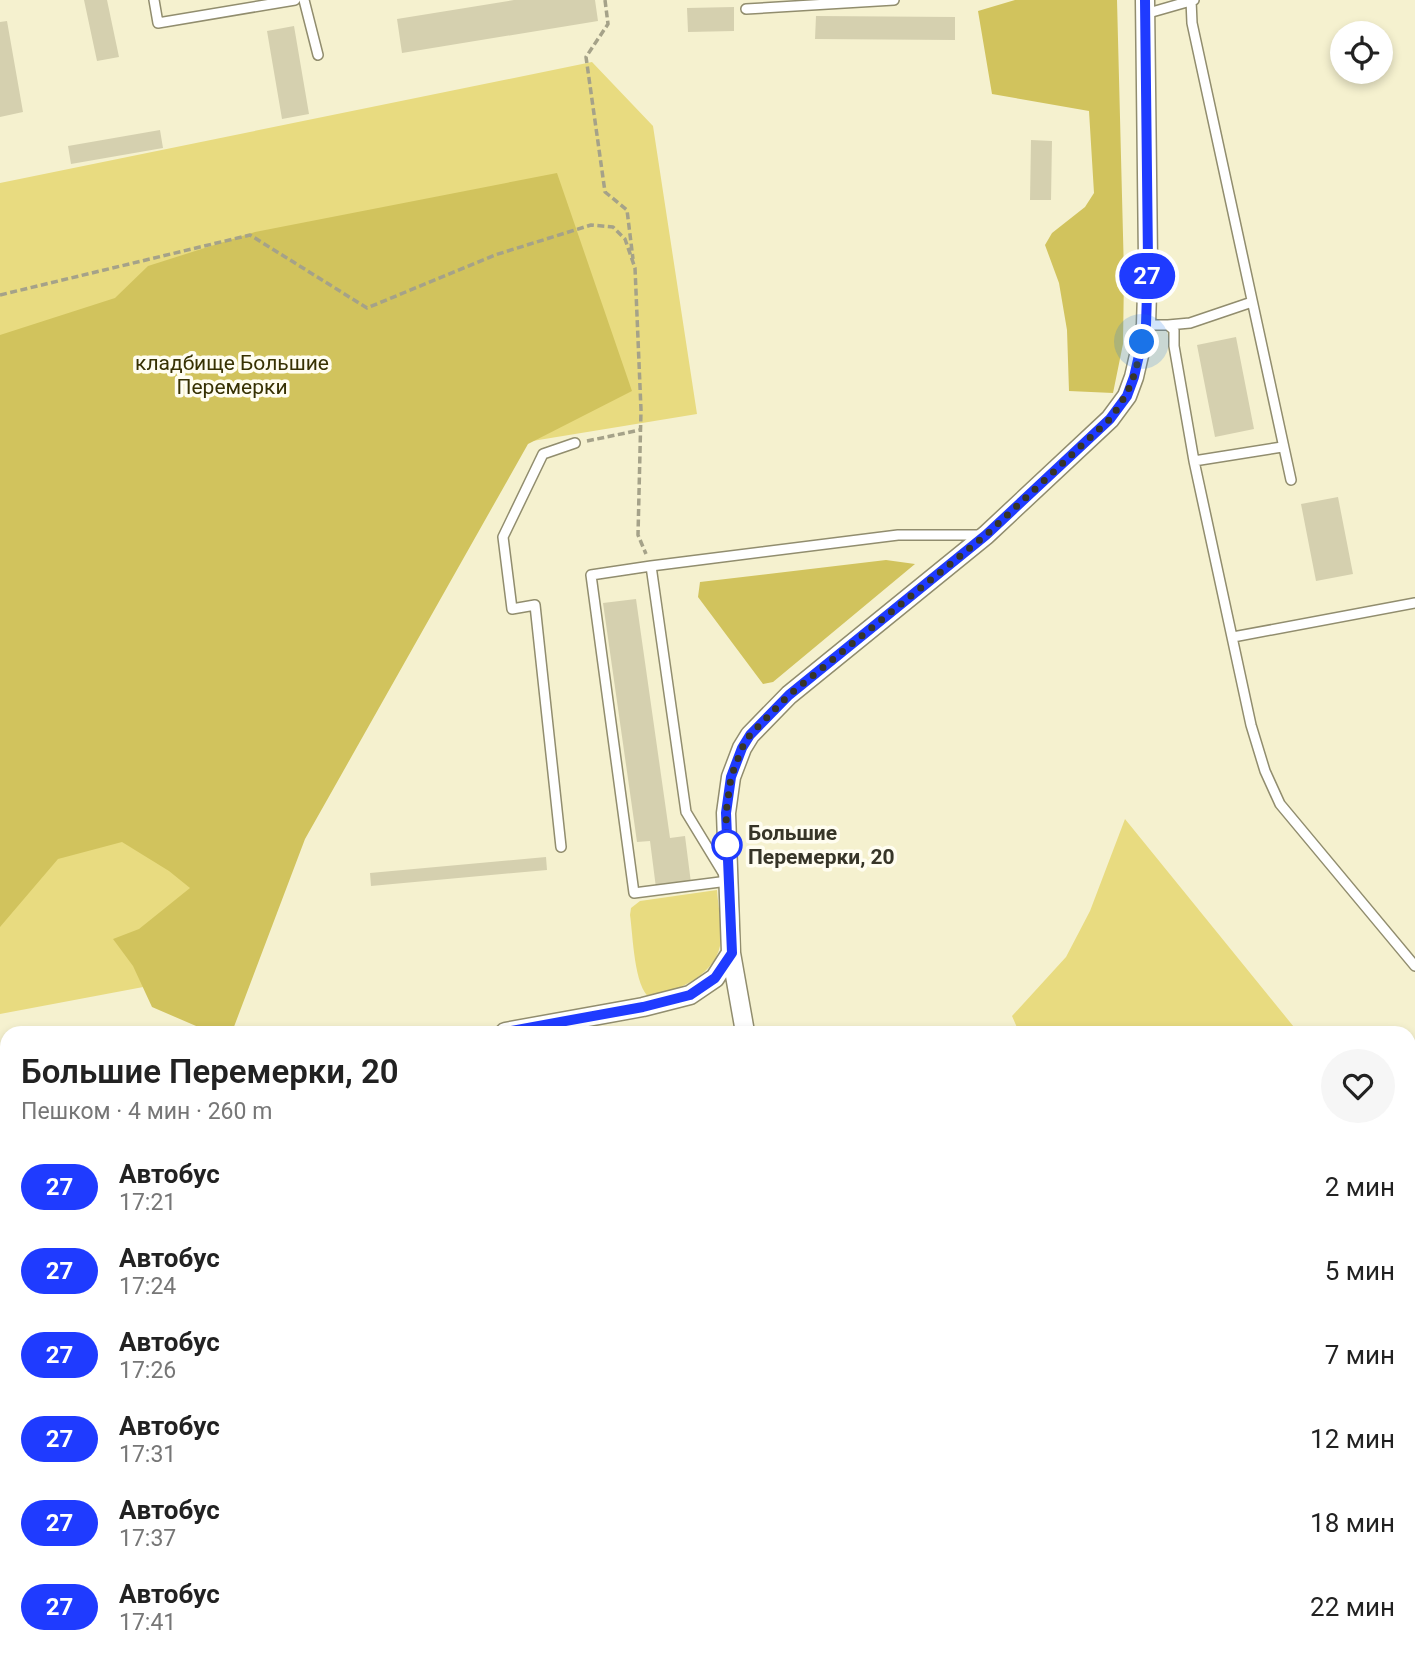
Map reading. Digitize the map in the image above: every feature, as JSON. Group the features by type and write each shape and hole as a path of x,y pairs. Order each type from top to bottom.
{"street":[{"path":"744,1026 732,953 726,813 736,761 750,735 789,695 986,535 1110,419 1127,396 1146,325 1148,261 1145,7"},
{"path":"538,1026 643,1007 690,995 715,978 732,953"}],"lane":[{"path":"154,0 158,23 295,0"},
{"path":"303,0 318,55"},
{"path":"746,9 894,0"},
{"path":"1145,7 1193,0 1192,23 1291,480"},
{"path":"1146,325 1190,323 1252,302"},
{"path":"1168,326 1174,330 1174,346 1194,461 1251,725 1265,771 1280,804 1415,967"},
{"path":"561,847 535,605 512,609 503,537 543,454 575,443"},
{"path":"1194,461 1283,447"},
{"path":"651,566 686,812 728,881 634,892 591,575 651,566 898,535 986,535"},
{"path":"1233,637 1415,603"}],"path":[{"path":"605,0 608,24 586,57 605,192 627,210 635,268 640,430 638,535 645,551"},
{"path":"0,295 250,235 367,308 495,255 591,225 613,227 625,239 635,268"},
{"path":"575,443 640,430"}],"green space":[{"path":"1015,0 1117,0 1124,274 1123,344 1113,393 1069,391 1067,330 1059,283 1045,245 1052,233 1085,207 1094,193 1089,111 992,94 978,11"},
{"name":"кладбище Большие Перемерки","path":"592,62 653,126 697,414 453,454 207,975 0,1014 0,183"},
{"name":"кладбище Большие Перемерки","path":"557,173 632,391 528,444 305,839 234,1026 196,1026 152,1007 133,966 113,939 139,929 190,888 169,871 122,842 58,859 0,927 0,335 115,298 148,266 255,232"},
{"path":"886,560 915,564 773,682 763,684 698,597 700,582"},
{"path":"1125,819 1293,1026 1016,1026 1012,1016 1066,957 1090,911"},
{"path":"717,890 721,939 713,962 696,979 650,998 637,972 631,908 640,901"}],"building":[{"path":"84,0 107,0 119,57 97,61"},
{"path":"514,0 595,0 598,21 402,53 397,19"},
{"path":"734,7 734,31 688,32 687,8"},
{"path":"816,16 955,17 955,40 815,39"},
{"path":"7,21 23,112 0,117 0,22"},
{"path":"294,26 309,114 282,119 267,31"},
{"path":"160,130 163,148 71,164 68,146"},
{"path":"1031,140 1052,141 1051,200 1030,200"},
{"path":"1236,337 1254,429 1215,437 1197,345"},
{"path":"1338,497 1353,574 1316,581 1301,504"},
{"path":"636,599 670,838 685,836 691,883 656,888 650,841 637,842 603,603"},
{"path":"546,857 547,870 371,886 370,873"}],"bus line":[{"name":"27","path":"538,1026 643,1007 690,995 715,978 732,953 726,813 731,777 750,735 789,695 986,535 1110,419 1127,396 1146,325 1148,261 1145,0"}],"place":[{"name":"Большие Перемерки, 20","path":"727,845"}],"route":[{"path":"727,845 726,813 731,777 750,735 789,695 986,535 1110,419 1127,396 1142,342"}]}
